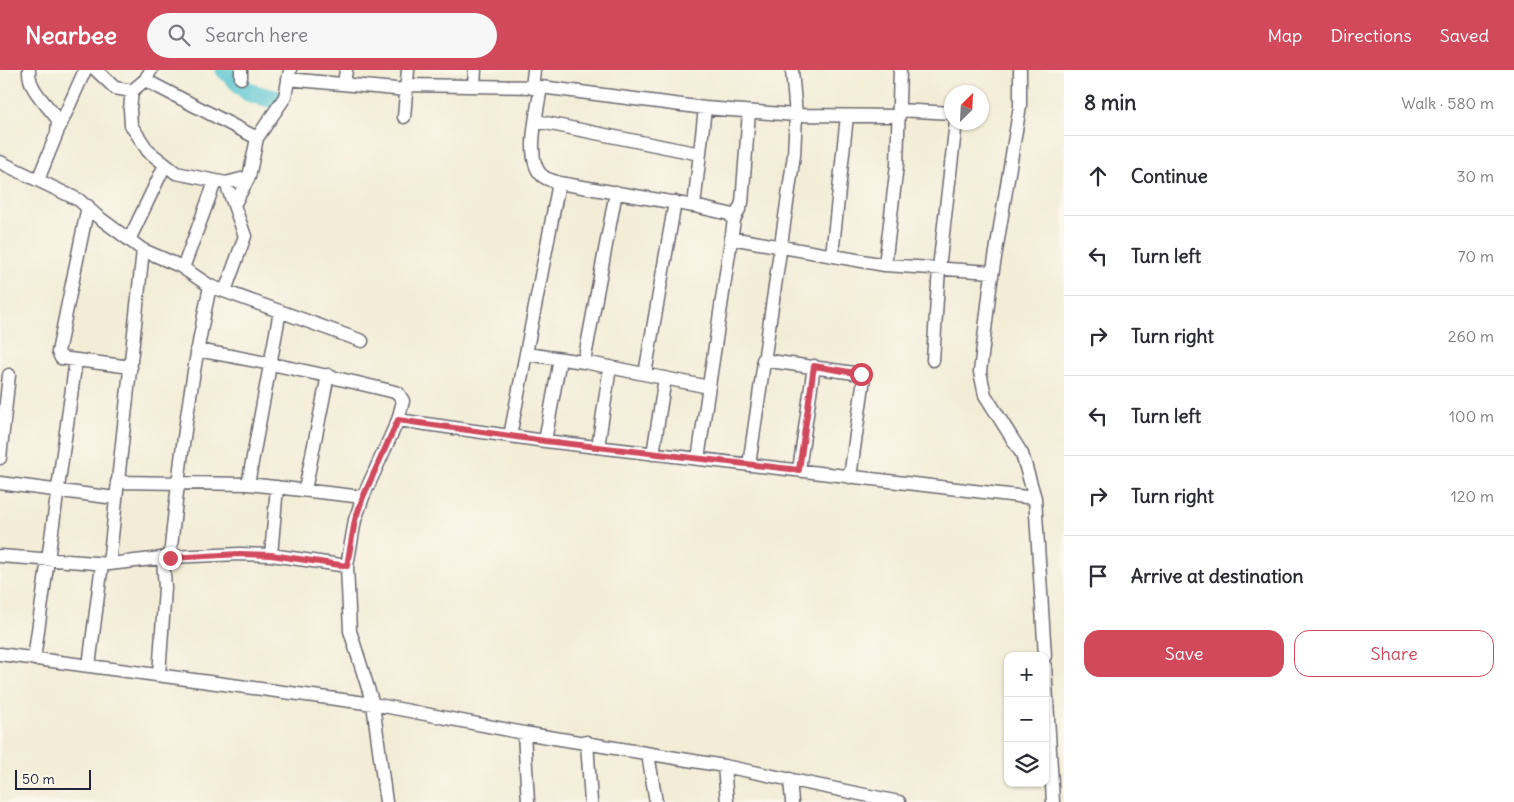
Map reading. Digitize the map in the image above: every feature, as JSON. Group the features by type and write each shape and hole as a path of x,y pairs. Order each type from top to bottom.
{"street":[{"path":"29,70 33,87 58,120 57,133"},
{"path":"38,180 85,70"},
{"path":"96,70 115,88 132,91"},
{"path":"344,84 346,70"},
{"path":"404,117 408,70"},
{"path":"474,85 475,70"},
{"path":"534,70 536,121 532,149 537,168 544,177 559,183 694,206 729,214 734,220"},
{"path":"749,465 794,156 796,115 792,70"},
{"path":"885,265 898,165 900,70"},
{"path":"1020,70 1020,106 992,272 980,372 985,395 1022,454 1035,498 1045,652"},
{"path":"234,204 249,177 257,138 285,97 289,74 344,84 406,87 474,85 536,88 705,108 796,115 847,116 944,113"},
{"path":"249,177 220,182 176,174 148,152 131,125 132,91 147,76 257,138"},
{"path":"694,206 705,108"},
{"path":"698,459 734,220 742,203 749,112"},
{"path":"832,255 847,116"},
{"path":"536,121 700,154"},
{"path":"933,360 939,268 955,130"},
{"path":"0,162 88,206 97,216 143,250 183,268 210,286 328,327 362,341"},
{"path":"130,240 165,165"},
{"path":"220,182 234,204 245,236 225,291"},
{"path":"183,268 220,182"},
{"path":"510,436 559,183"},
{"path":"584,362 616,192"},
{"path":"645,374 675,202"},
{"path":"88,206 58,352 61,358 130,367"},
{"path":"731,238 885,265 992,272"},
{"path":"89,666 116,498 143,250"},
{"path":"159,675 167,558 197,350 210,286"},
{"path":"248,484 280,311"},
{"path":"197,350 271,362 328,375 398,393 403,400 398,420 363,497 355,520 347,566 350,631 373,704 386,802"},
{"path":"526,354 584,362 709,387"},
{"path":"545,441 560,359"},
{"path":"34,659 76,360"},
{"path":"763,360 856,371 864,378 850,477"},
{"path":"799,470 814,366"},
{"path":"598,447 610,367"},
{"path":"0,458 9,375"},
{"path":"305,490 328,375"},
{"path":"653,454 665,378"},
{"path":"398,420 545,441 1035,498"},
{"path":"117,482 248,484 363,497"},
{"path":"0,483 116,498"},
{"path":"271,555 277,487"},
{"path":"0,556 106,564 240,554 271,555 347,566"},
{"path":"0,654 373,704 524,733 724,766 899,802"},
{"path":"1047,697 1053,802"},
{"path":"524,733 528,802"},
{"path":"587,742 591,802"},
{"path":"648,754 656,802"},
{"path":"724,766 727,802"},
{"path":"790,779 792,802"}],"waterway":[{"path":"225,70 248,92 277,100"}],"route":[{"path":"170,558 240,554 271,555 347,566 355,520 363,497 398,420 545,441 799,470 814,366 856,371 861,374"}]}
